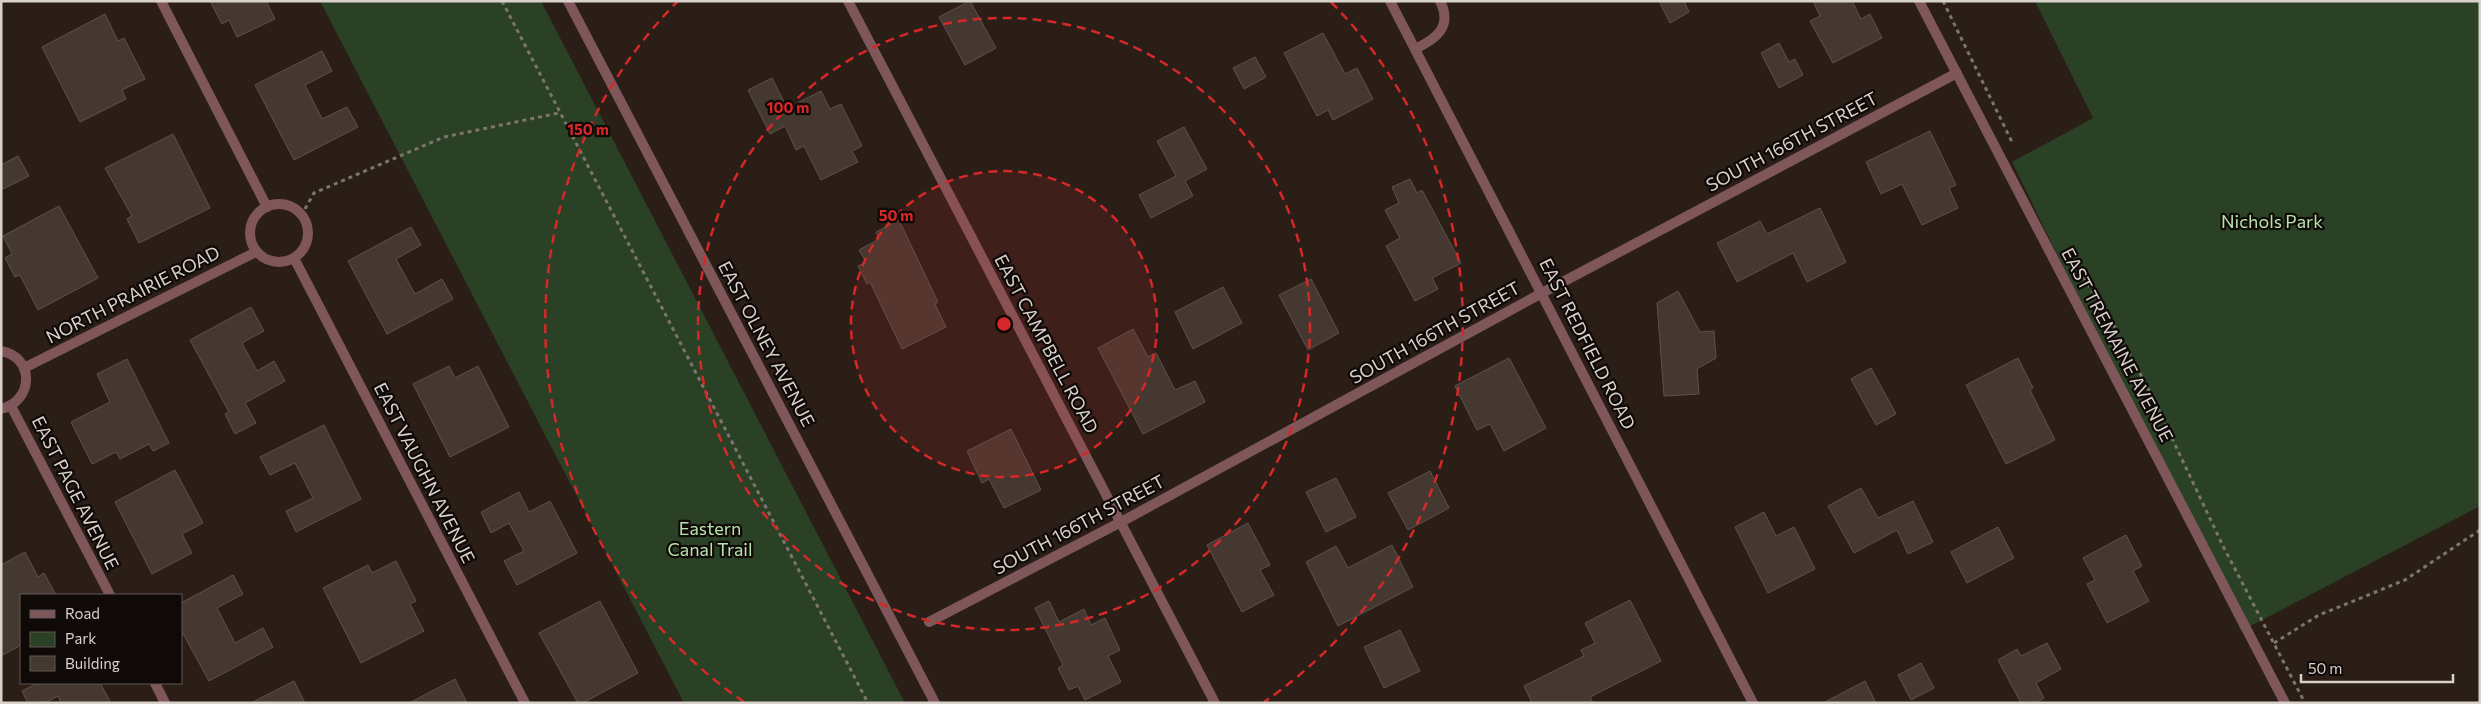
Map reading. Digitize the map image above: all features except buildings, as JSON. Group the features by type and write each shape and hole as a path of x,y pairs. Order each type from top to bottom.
{"street":[{"path":"161,1 268,207"},
{"name":"EAST OLNEY AVENUE","path":"568,1 935,703"},
{"name":"EAST CAMPBELL ROAD","path":"848,1 1215,703"},
{"name":"EAST REDFIELD ROAD","path":"1390,1 1753,703"},
{"path":"1415,50 1438,36 1444,20 1440,1"},
{"name":"EAST TREMAINE AVENUE","path":"1919,1 2285,703"},
{"name":"SOUTH 166TH STREET","path":"929,622 1121,522 1542,293 1957,73"},
{"path":"286,206 301,216 306,224 306,243 294,258 274,262 256,252 252,244 251,226 260,211 268,207 286,206"},
{"name":"NORTH PRAIRIE ROAD","path":"24,368 256,252"},
{"name":"EAST VAUGHN AVENUE","path":"294,258 525,703"},
{"path":"1,350 14,355 24,368"},
{"name":"EAST PAGE AVENUE","path":"24,368 26,377 23,394 6,407 109,594"},
{"path":"156,684 166,703"}],"path":[{"path":"502,1 868,703"},
{"path":"1943,1 2016,149"},
{"path":"301,216 314,193 444,137 559,113"},
{"path":"2074,262 2117,331 2155,404 2223,546 2306,703"},
{"path":"2274,642 2333,608 2406,580 2480,530"}],"green space":[{"name":"Eastern Canal Trail","path":"320,1 541,1 905,703 684,703"},
{"name":"Nichols Park","path":"2035,1 2480,1 2480,506 2241,631 2012,162 2093,118"}]}
